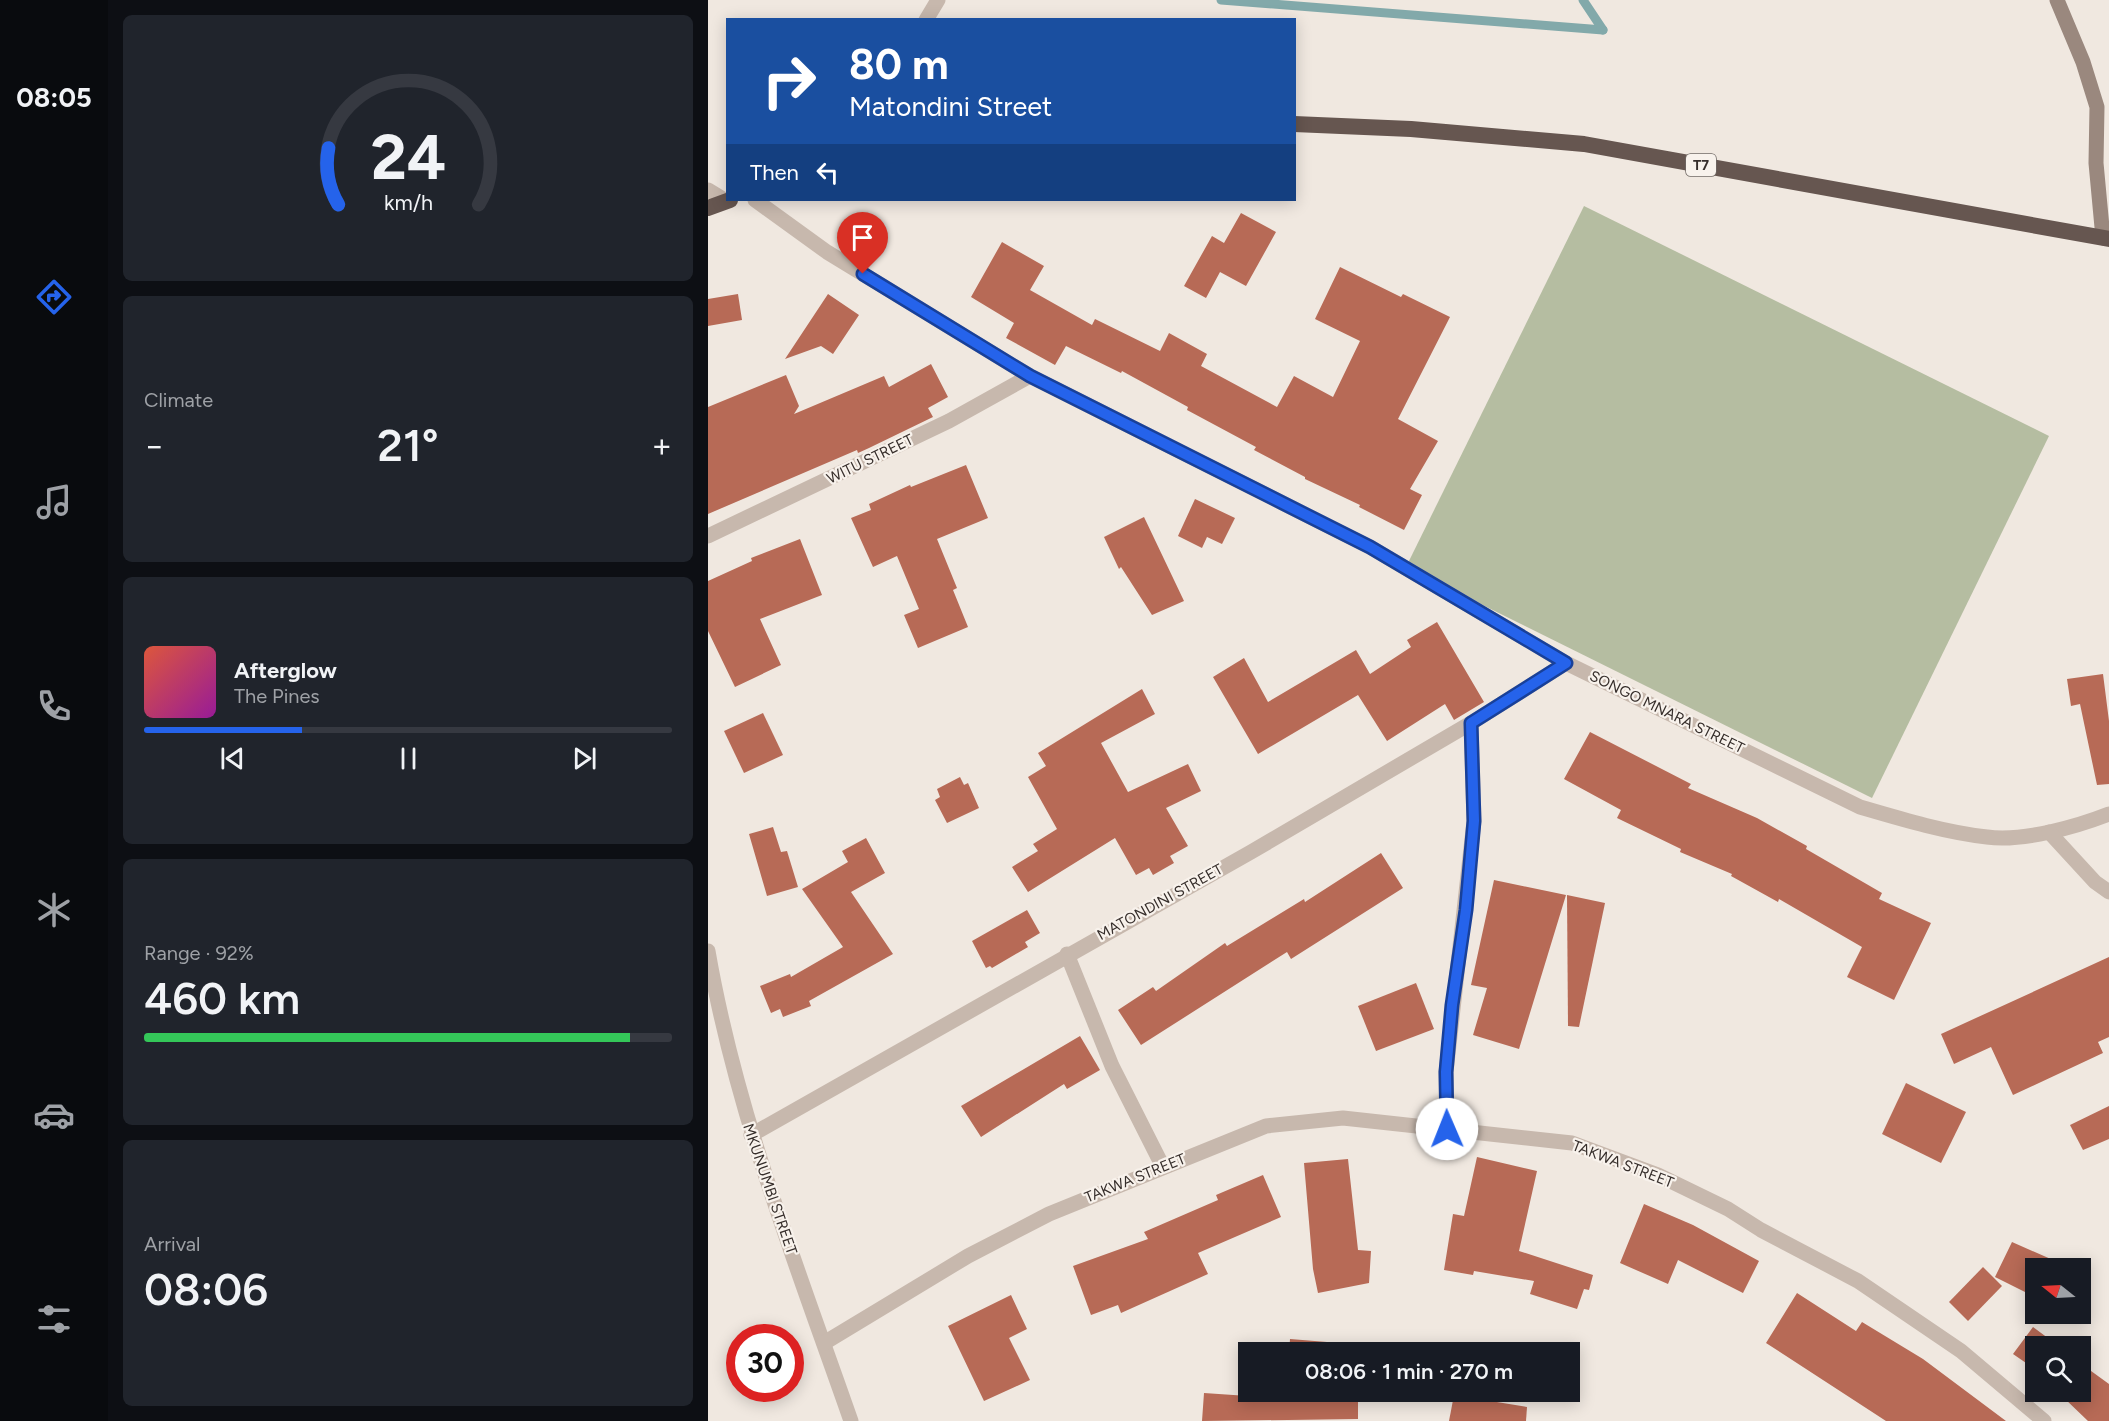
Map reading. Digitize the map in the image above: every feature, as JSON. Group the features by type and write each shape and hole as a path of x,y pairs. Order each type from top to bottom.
{"highway":[{"name":"T7","path":"1296,124 1411,129 1584,144 2106,238"},
{"path":"708,208 726,201"}],"main road":[{"path":"2057,0 2083,62 2097,107 2096,163 2106,238"}],"street":[{"path":"927,18 938,0"},
{"path":"708,190 726,199"},
{"name":"SONGO MNARA STREET","path":"756,201 827,252 1030,376 1370,547 1566,663 1860,807 1910,822 1989,838 2049,832 2085,824 2109,814"},
{"name":"WITU STREET","path":"708,536 949,421 1030,376"},
{"name":"MATONDINI STREET","path":"751,1135 1471,723 1566,663"},
{"path":"1447,1129 1446,1072 1452,1005 1464,928 1474,821 1471,723"},
{"path":"2049,832 2095,882 2109,892"},
{"name":"MKUNUMBI STREET","path":"708,951 718,1009 751,1135 851,1421"},
{"path":"1067,954 1112,1066 1163,1167"},
{"name":"TAKWA STREET","path":"824,1343 968,1256 1029,1224 1266,1126 1343,1118 1572,1143 1658,1175 1728,1209 1761,1230 1867,1287 1961,1351 2044,1421"}],"green space":[{"path":"1584,206 2049,436 1872,798 1406,567"}],"building":[{"path":"1241,213 1276,232 1246,286 1220,272 1206,298 1184,286 1212,236 1224,243"},
{"path":"1002,242 1044,266 1030,290 1092,325 1095,319 1160,351 1169,333 1207,354 1201,366 1277,407 1294,376 1333,397 1360,341 1315,319 1340,267 1401,297 1403,294 1450,317 1398,419 1438,441 1410,489 1422,495 1404,530 1359,507 1360,505 1305,479 1254,450 1256,447 1187,410 1188,407 1122,371 1121,373 1066,346 1055,365 1006,338 1014,323 971,297"},
{"path":"738,294 742,320 708,326 708,299"},
{"path":"828,294 859,315 833,354 821,346 785,359"},
{"path":"931,364 948,397 928,408 933,417 858,453 857,450 708,514 708,407 786,375 799,406 794,414 884,376 889,387"},
{"path":"966,465 988,518 937,539 957,588 953,590 968,627 918,648 904,615 919,609 897,556 873,567 851,518 871,510 869,504 910,485 911,487"},
{"path":"1195,499 1235,518 1222,544 1207,537 1202,548 1178,536"},
{"path":"1144,517 1184,601 1152,615 1121,567 1119,569 1104,537"},
{"path":"800,539 822,595 760,619 781,665 735,687 708,631 708,581 752,561 751,558"},
{"path":"1437,622 1484,702 1454,720 1445,704 1387,741 1358,695 1258,754 1213,677 1244,658 1268,702 1356,650 1370,674 1411,647 1407,640"},
{"path":"2103,674 2109,721 2109,784 2097,785 2080,704 2071,706 2067,679"},
{"path":"1142,689 1155,714 1101,743 1128,792 1188,764 1201,791 1166,808 1188,846 1170,856 1174,863 1153,875 1149,868 1136,875 1115,838 1028,892 1012,867 1038,851 1033,844 1057,829 1028,777 1046,766 1038,753"},
{"path":"763,713 783,755 744,773 724,731"},
{"path":"1590,732 1691,784 1688,788 1757,818 1807,846 1806,849 1882,893 1879,899 1931,923 1894,1000 1847,977 1862,947 1779,899 1778,902 1731,876 1732,874 1680,852 1681,849 1617,818 1621,810 1564,779"},
{"path":"960,777 964,785 968,783 979,808 947,823 935,800 940,797 937,789"},
{"path":"773,827 781,852 787,851 798,887 767,896 749,834"},
{"path":"866,838 885,873 851,892 893,954 809,1001 811,1006 783,1017 780,1009 771,1013 760,986 790,974 791,977 843,947 802,889 848,862 842,851"},
{"path":"1381,853 1403,888 1291,959 1287,952 1141,1045 1118,1010 1153,987 1156,991 1225,943 1227,946 1304,899 1305,902"},
{"path":"1494,880 1566,895 1519,1049 1473,1035 1487,988 1471,985"},
{"path":"1567,895 1605,903 1579,1027 1568,1026"},
{"path":"1027,910 1040,933 1025,942 1028,947 992,968 990,966 986,968 972,941"},
{"path":"2109,957 2109,1037 2098,1042 2103,1053 2013,1095 1991,1047 1954,1064 1941,1034"},
{"path":"1416,983 1434,1029 1376,1051 1358,1006"},
{"path":"1080,1036 1100,1070 1067,1089 1064,1084 981,1137 961,1106"},
{"path":"1906,1083 1966,1112 1941,1163 1882,1134"},
{"path":"2109,1106 2109,1139 2083,1150 2070,1125"},
{"path":"1477,1157 1537,1171 1519,1251 1593,1275 1589,1290 1584,1289 1577,1309 1530,1294 1534,1281 1474,1271 1473,1275 1444,1270 1453,1214 1464,1216"},
{"path":"1348,1159 1358,1250 1371,1251 1369,1283 1318,1293 1313,1269 1304,1163"},
{"path":"1263,1175 1281,1217 1198,1253 1208,1274 1121,1313 1118,1305 1091,1315 1073,1266 1148,1239 1144,1232 1218,1200 1216,1195"},
{"path":"1644,1204 1693,1225 1759,1261 1743,1293 1678,1260 1668,1284 1620,1263"},
{"path":"2012,1242 2048,1258 2025,1258 2025,1292 1995,1277"},
{"path":"1983,1267 2002,1286 1968,1321 1949,1302"},
{"path":"1797,1293 1856,1331 1862,1322 1923,1359 2006,1421 1886,1421 1766,1343"},
{"path":"1011,1295 1027,1329 1009,1338 1030,1380 984,1401 948,1326"},
{"path":"2033,1327 2045,1336 2026,1336"},
{"path":"2025,1338 2025,1362 2013,1354"},
{"path":"1290,1339 1327,1342 1290,1342"},
{"path":"2091,1371 2109,1384 2109,1421 2088,1421 2068,1402 2091,1402"},
{"path":"1204,1393 1238,1395 1238,1402 1358,1402 1358,1419 1202,1421"},
{"path":"1453,1402 1497,1402 1527,1407 1526,1421 1449,1421"}],"waterway":[{"path":"1221,0 1603,30"},
{"path":"1583,0 1603,30"}],"route":[{"path":"863,274 1030,376 1370,547 1566,663 1471,723 1474,821 1464,928 1452,1005 1446,1072 1447,1129"}]}
